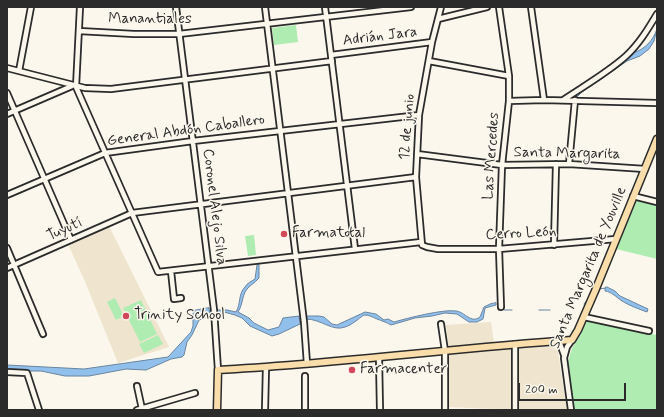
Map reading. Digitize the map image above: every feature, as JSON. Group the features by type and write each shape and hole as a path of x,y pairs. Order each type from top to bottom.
{"main road":[{"name":"Santa Margarita de Youville","path":"572,340 584,317 645,168 654,152 657,139"},
{"path":"218,370 379,358 515,344 572,340"},
{"name":"Coronel Alejo Silva","path":"217,410 218,370"}],"street":[{"path":"18,71 31,7"},
{"path":"80,7 74,86 158,272 421,242"},
{"name":"Coronel Alejo Silva","path":"176,7 214,312 218,370"},
{"path":"265,7 304,322 307,364"},
{"path":"325,7 355,249"},
{"name":"Manantiales","path":"79,31 134,34 179,34 411,7"},
{"name":"12 de junio","path":"421,242 416,177 419,115 432,42 441,7"},
{"path":"438,18 487,7"},
{"name":"Las Mercedes","path":"499,7 509,76 502,165 499,249 501,307"},
{"path":"531,7 544,100"},
{"path":"563,100 599,77 626,56 643,36 657,14"},
{"name":"Adrián Jara","path":"331,56 432,42"},
{"path":"7,68 74,86 84,88 112,89 332,61"},
{"path":"429,61 509,76"},
{"path":"7,114 74,86"},
{"path":"7,93 71,240"},
{"path":"508,101 575,100 657,103"},
{"path":"569,164 575,100"},
{"name":"General Abdón Caballero","path":"7,195 105,153 340,123 419,115"},
{"name":"Santa Margarita","path":"417,154 502,165 569,164 645,168"},
{"path":"554,245 556,164"},
{"name":"Tuyutí","path":"7,268 132,213 416,177"},
{"path":"633,196 657,202"},
{"name":"Cerro León","path":"421,242 424,247 438,249 499,249 616,239"},
{"path":"7,248 43,334"},
{"path":"171,271 174,299 181,298"},
{"path":"584,317 649,331"},
{"path":"441,324 445,351 445,410"},
{"name":"Santa Margarita de Youville","path":"571,410 564,355 572,340"},
{"path":"559,341 564,355"},
{"path":"515,344 515,410"},
{"path":"379,358 380,410"},
{"path":"265,410 266,367"},
{"path":"7,372 26,373 39,410"},
{"path":"305,376 305,410"},
{"path":"137,386 139,409 195,393"}],"shaded area":[{"name":"Trinity School","path":"109,226 169,347 118,363 68,244"},
{"path":"491,322 495,350 557,346 567,410 515,410 448,407 449,352 446,325"}],"green space":[{"path":"296,25 298,42 274,45 272,28"},
{"path":"637,199 657,205 657,259 616,249"},
{"path":"254,235 256,255 248,256 245,236"},
{"path":"115,298 124,316 116,320 107,302"},
{"path":"141,300 157,334 140,342 123,308"},
{"path":"585,321 657,335 657,410 574,410 568,362 572,348 580,336"},
{"path":"158,335 163,344 144,353 139,344"}],"water":[{"path":"657,29 654,41 649,49 640,56 627,61 586,89 576,98 578,92 633,53 645,47 651,41"},
{"path":"259,263 259,278 246,290 238,312 249,318 254,323 268,330 279,327 283,318 299,316 300,324 272,336 250,326 242,318 224,312 218,313 217,310 236,312 239,306 241,293 247,284 255,279 257,265"},
{"path":"607,287 615,291 620,296 648,309 647,312 622,301 605,291 605,288"},
{"path":"496,303 496,305 485,308 483,319 477,322 469,322 457,314 445,313 415,318 391,325 371,316 364,315 350,325 336,328 317,321 306,319 306,316 319,316 324,317 332,324 337,325 365,312 376,314 384,320 388,319 394,322 425,314 443,311 456,311 471,318 477,319 480,317 484,307"},
{"path":"209,308 210,316 199,320 187,342 184,355 182,357 171,359 146,370 126,369 89,376 65,376 41,371 7,370 7,365 84,369 168,357 191,332 193,326 193,311"}],"waterway":[{"path":"599,289 606,288"},
{"path":"584,304 588,299"},
{"path":"501,308 504,310 512,310"},
{"path":"539,310 550,310"}],"place":[{"name":"Farmatotal","path":"284,234"},
{"name":"Trinity School","path":"126,316"},
{"name":"Farmacenter","path":"352,370"}]}
